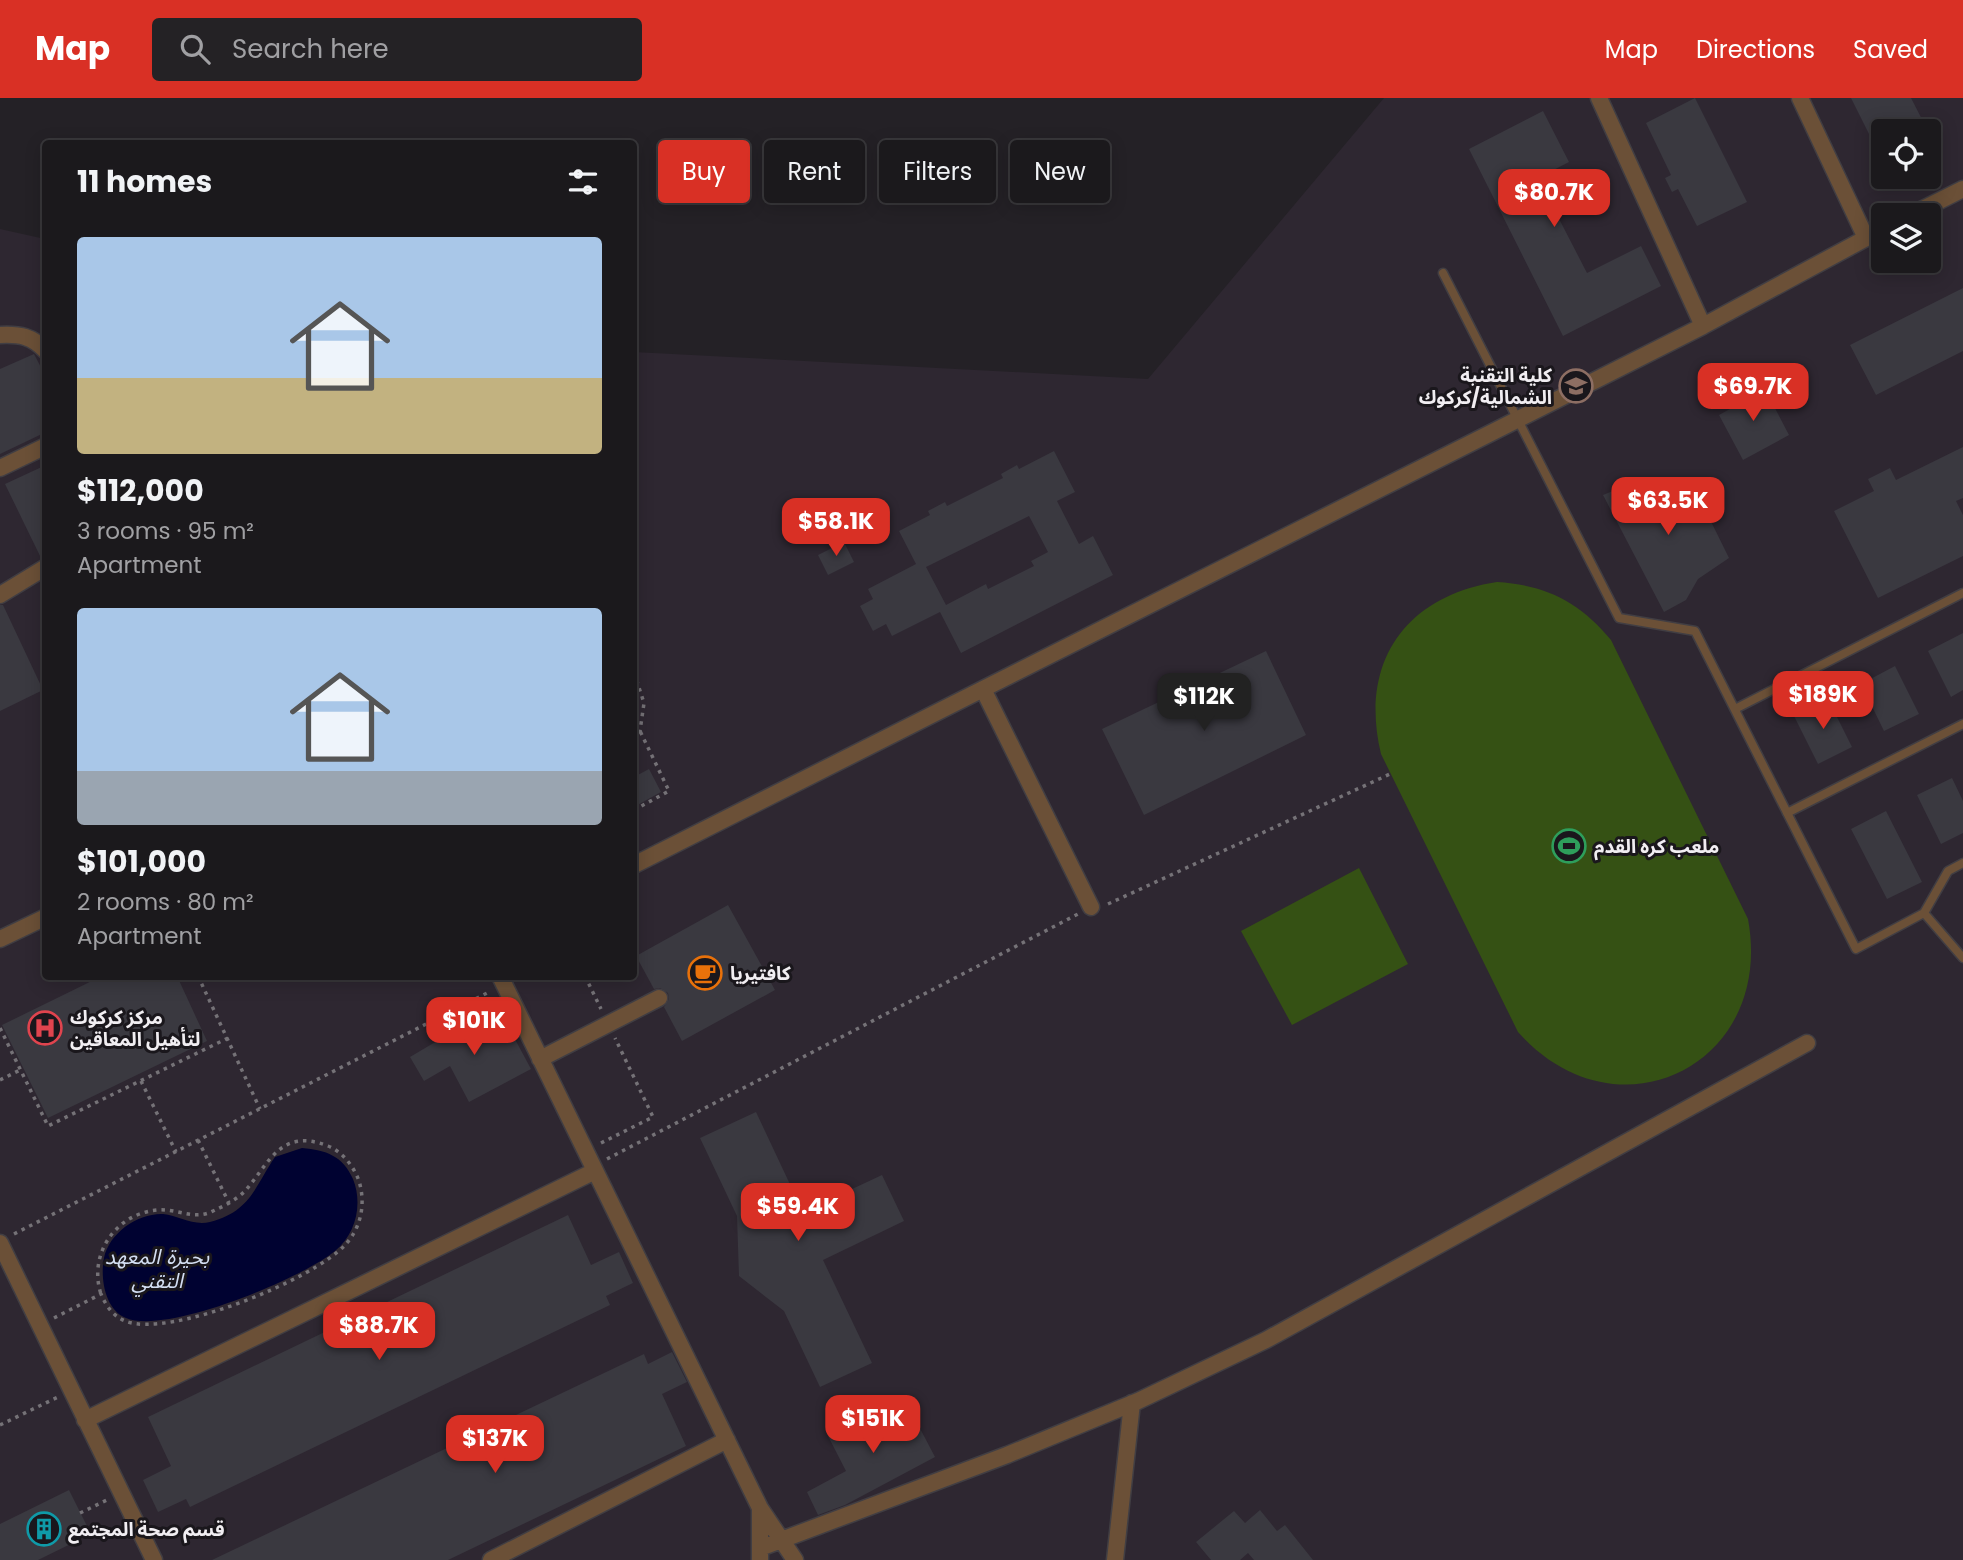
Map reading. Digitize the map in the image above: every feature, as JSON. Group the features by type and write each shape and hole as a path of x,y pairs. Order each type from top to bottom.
{"street":[{"path":"1599,98 1703,326"},
{"path":"1800,98 1867,238"},
{"path":"1935,203 1963,189"},
{"path":"637,863 1703,326 1871,236"},
{"path":"0,335 28,337 42,348"},
{"path":"0,468 42,448"},
{"path":"0,595 42,569"},
{"path":"983,689 1091,907"},
{"path":"0,939 42,919"},
{"path":"502,980 760,1508 795,1560"},
{"path":"540,1059 659,998"},
{"path":"760,1554 782,1540 1007,1455 1132,1403 1266,1339 1807,1043"},
{"path":"85,1420 593,1169"},
{"path":"6,1239 40,1325 154,1560"},
{"path":"1115,1560 1132,1403"},
{"path":"491,1560 727,1440"},
{"path":"760,1508 760,1554"}],"lane":[{"path":"1443,272 1619,618 1695,631 1856,949 1924,913 1948,871 1963,863"},
{"path":"1735,709 1963,593"},
{"path":"1787,813 1963,723"},
{"path":"1924,913 1963,958"}],"path":[{"path":"637,681 644,703 640,731 669,791 637,808"},
{"path":"593,1169 1091,907 1116,902 1390,774"},
{"path":"200,980 260,1109"},
{"path":"6,1239 260,1109 502,980"},
{"path":"585,1151 653,1117 587,980"},
{"path":"0,1028 48,1126 228,1038"},
{"path":"0,1080 21,1070"},
{"path":"141,1080 176,1152"},
{"path":"198,1140 229,1203"},
{"path":"310,1142 332,1148 346,1160 358,1180 363,1204 352,1236 333,1256 299,1277 182,1321 145,1325 116,1317 101,1294 97,1273 102,1249 123,1222 158,1210 200,1216 229,1203 243,1193 276,1151 296,1143 310,1142"},
{"path":"40,1325 101,1294"},
{"path":"0,1425 71,1390"},
{"path":"80,1513 121,1493"}],"shaded area":[{"path":"1384,98 1963,98 1963,1560 0,1560 0,229 42,238 42,980 637,980 637,352 1148,379"}],"green space":[{"name":"ملعب كره القدم","path":"1497,582 1531,587 1561,598 1587,615 1611,640 1748,919 1750,970 1737,1014 1713,1048 1680,1072 1641,1084 1600,1082 1557,1065 1518,1032 1381,754 1376,721 1377,691 1384,663 1396,639 1414,619 1437,602 1465,590"},
{"path":"1359,868 1408,964 1292,1025 1241,931"}],"water":[{"name":"بحيرة المعهد التقني","path":"302,1148 319,1150 333,1156 344,1165 353,1179 357,1198 356,1218 348,1236 335,1251 294,1276 201,1312 171,1319 145,1321 126,1318 113,1308 104,1284 104,1258 112,1240 126,1226 144,1217 163,1214 198,1223 224,1217 235,1211 250,1196 275,1157"}],"building":[{"path":"1695,98 1747,202 1697,226 1678,189 1672,192 1665,178 1671,175 1646,123"},
{"path":"1851,98 1911,98 1922,119 1871,119 1871,138"},
{"path":"1543,111 1569,162 1538,178 1587,273 1641,246 1661,286 1563,336 1469,149"},
{"path":"1963,288 1963,351 1876,395 1850,345"},
{"path":"34,354 42,369 42,434 0,454 0,369"},
{"path":"1747,387 1753,398 1766,391 1789,435 1743,460 1719,415 1739,404 1734,394"},
{"path":"1963,447 1963,498 1956,501 1963,515 1963,556 1878,598 1834,511 1874,491 1868,479 1890,468 1896,480"},
{"path":"1054,451 1075,492 1057,501 1079,544 1093,536 1113,575 961,653 940,612 892,636 886,624 873,631 860,606 873,599 868,589 916,564 899,531 930,515 928,511 945,502 947,506 1003,478 1001,474 1017,465 1019,469","holes":["1029,516 1048,552 1031,561 1034,566 988,589 986,584 946,605 926,567"]},
{"path":"42,467 42,558 41,558 5,484"},
{"path":"1690,479 1729,558 1698,579 1686,600 1664,612 1603,495 1625,486 1652,485 1664,488 1675,481 1678,486"},
{"path":"844,542 854,562 828,575 818,555"},
{"path":"0,605 3,605 42,690 0,711"},
{"path":"1963,633 1963,690 1951,697 1928,651"},
{"path":"1266,651 1306,735 1144,815 1102,729"},
{"path":"1895,666 1919,714 1884,731 1861,684"},
{"path":"1828,699 1852,747 1818,764 1794,716"},
{"path":"649,769 661,792 637,805 637,775"},
{"path":"1952,778 1963,801 1963,833 1941,844 1917,795"},
{"path":"1886,811 1922,882 1887,899 1851,829"},
{"name":"کافتیریا","path":"728,905 775,990 682,1041 664,1007 669,999 668,993 660,988 654,989 637,955"},
{"path":"94,980 179,980 207,1041 48,1118 2,1025"},
{"path":"502,1015 531,1069 469,1102 450,1066 424,1081 410,1057 437,1041 433,1034 459,1020 467,1034"},
{"path":"756,1112 803,1212 882,1175 904,1221 823,1260 872,1363 820,1387 784,1311 739,1276 737,1216 700,1138"},
{"path":"568,1215 591,1265 619,1252 633,1283 606,1296 610,1305 190,1507 186,1499 158,1512 143,1480 171,1466 148,1417"},
{"path":"672,1352 687,1382 662,1394 686,1446 448,1560 212,1560 644,1354 648,1364"},
{"path":"903,1396 935,1457 845,1505 818,1515 807,1492 846,1471 828,1436"},
{"name":"قسم صحة المجتمع","path":"69,1490 91,1534 38,1560 0,1560 0,1524"},
{"path":"1260,1510 1277,1531 1285,1525 1313,1560 1254,1560 1248,1553 1240,1560 1211,1560 1196,1542 1234,1511 1245,1523"}],"place":[{"name":"كلية التقنية الشمالية/كركوك","path":"1576,386"},
{"name":"ملعب كره القدم","path":"1569,846"},
{"name":"کافتیریا","path":"705,973"},
{"name":"مركز كركوك لتأهيل المعاقين","path":"45,1028"},
{"name":"قسم صحة المجتمع","path":"44,1529"}]}
